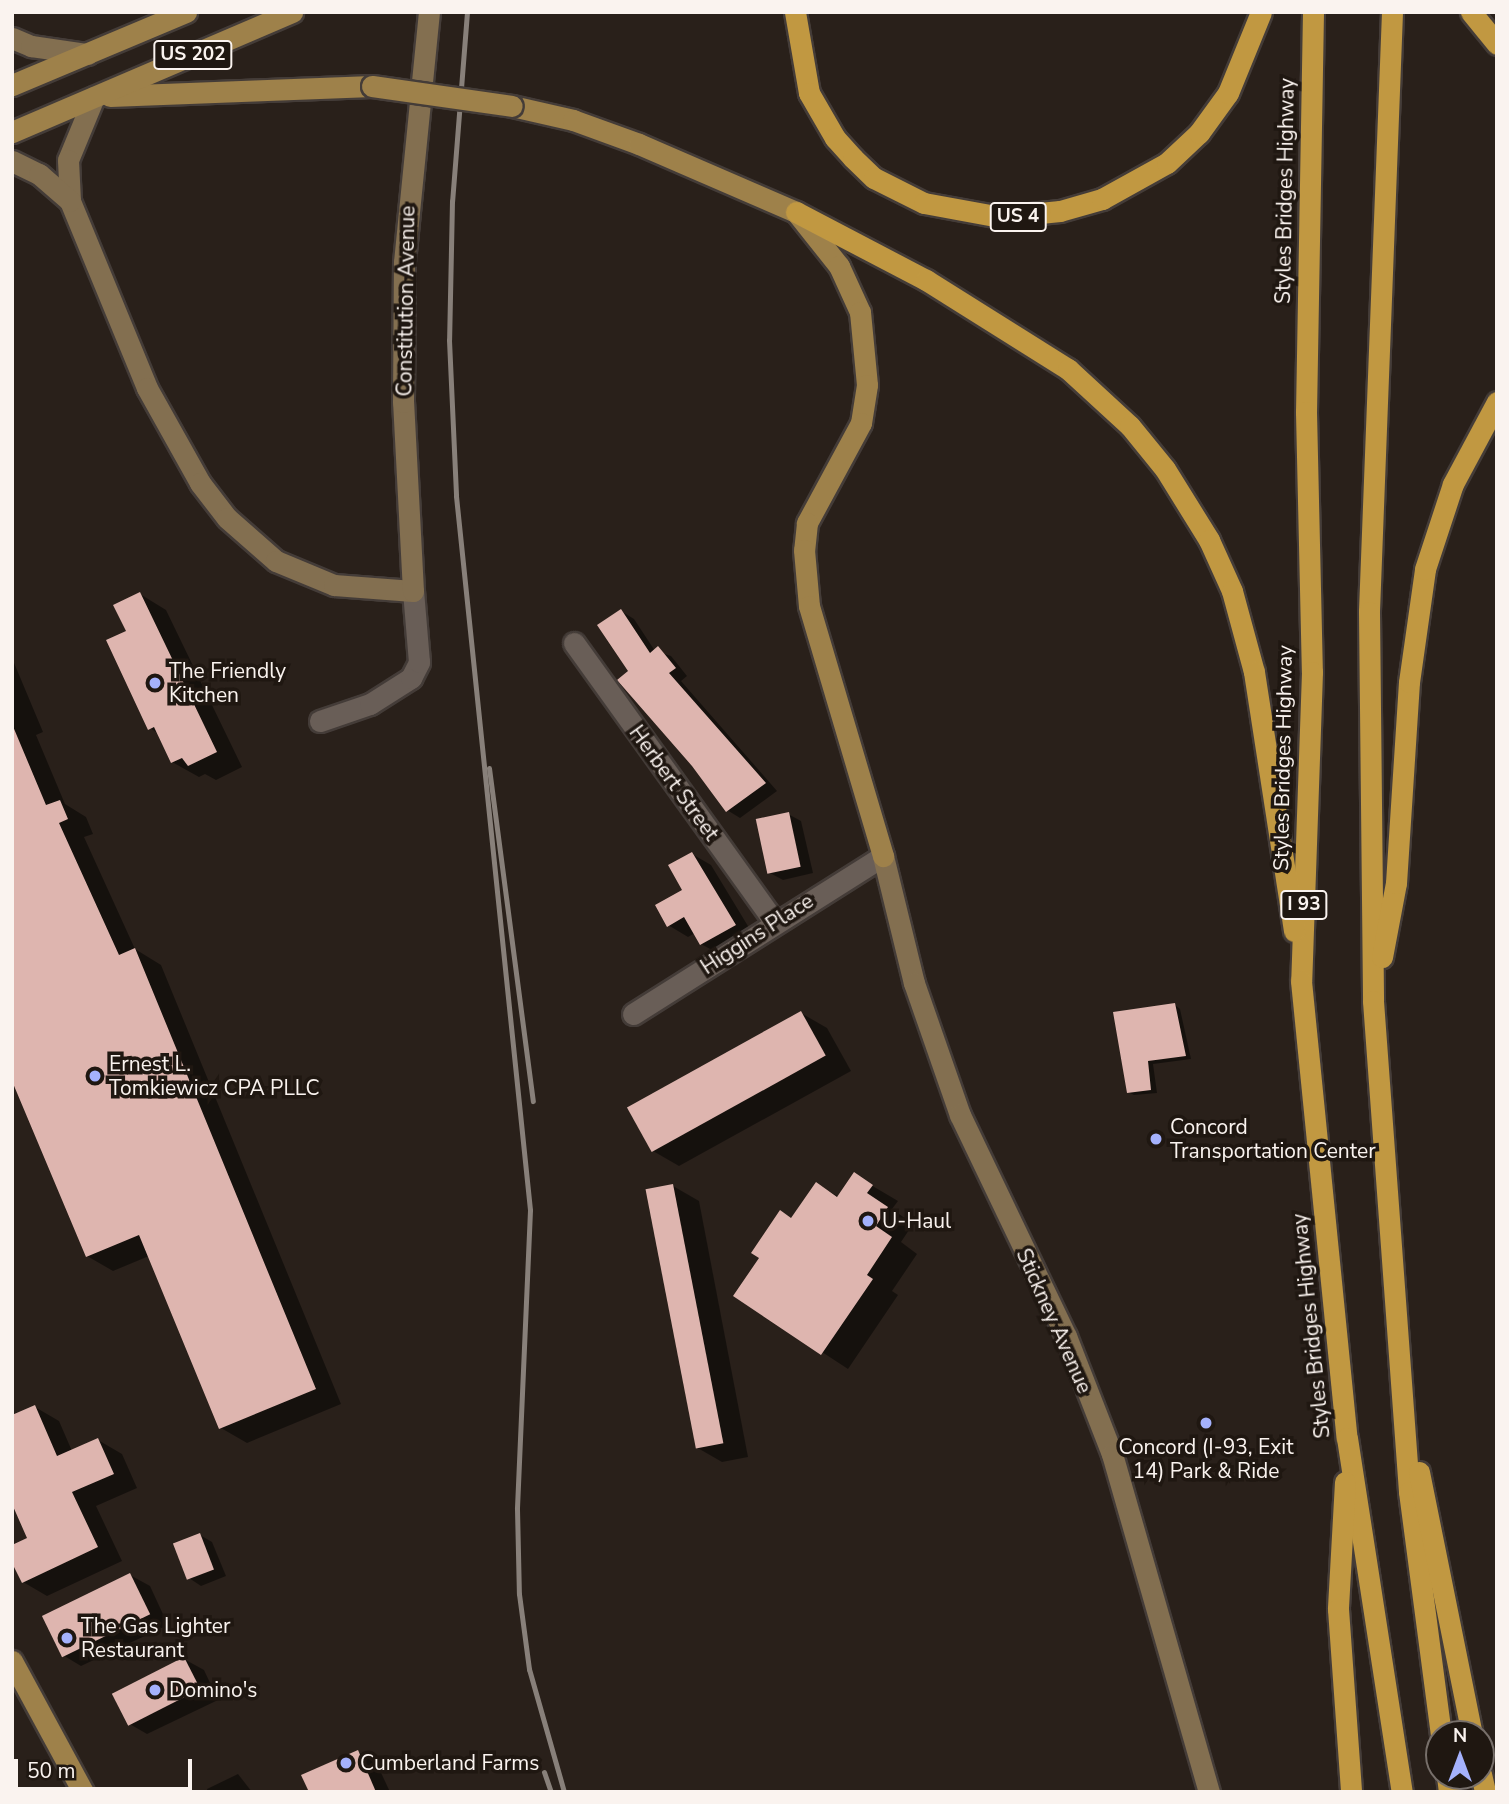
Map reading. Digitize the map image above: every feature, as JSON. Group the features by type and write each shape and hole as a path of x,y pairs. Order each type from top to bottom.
{"highway":[{"name":"US 4","path":"795,12 809,93 835,138 853,158 874,178 923,203 1000,217 1060,211 1102,199 1167,163 1199,133 1228,93 1261,12"},
{"name":"Styles Bridges Highway","path":"1313,12 1306,412 1312,671 1301,981 1347,1438 1402,1792"},
{"path":"1391,12 1369,612 1374,1001 1396,1356 1409,1492 1439,1720"},
{"path":"1471,12 1497,44"},
{"path":"796,212 926,280 1068,369 1130,426 1165,469 1209,540 1232,591 1254,672 1301,981"},
{"path":"1374,1001 1396,883 1409,682 1425,569 1453,484 1497,402"},
{"path":"1396,1356 1469,1720"},
{"path":"1347,1438 1338,1609 1351,1792"}],"main road":[{"name":"US 202","path":"12,85 186,12"},
{"name":"US 202","path":"12,132 292,12"},
{"path":"94,97 372,86 512,106 573,120 639,144 796,212 839,266 860,312 867,385 861,423 807,523 804,550 809,606 883,856"},
{"path":"13,1665 83,1792"}],"street":[{"name":"Constitution Avenue","path":"414,591 403,402 404,262 429,12"},
{"path":"12,38 31,46 87,54"},
{"path":"94,97 68,160 71,201 147,388 175,442 227,518 276,561 306,576 360,590 414,591 419,662 411,678 370,704 320,721"},
{"path":"12,161 39,174 71,201"},
{"name":"Herbert Street","path":"575,643 775,923"},
{"name":"Higgins Place","path":"633,1014 883,856"},
{"name":"Stickney Avenue","path":"883,856 914,983 960,1115 1066,1336 1112,1454 1209,1792"}],"building":[{"name":"The Friendly Kitchen","path":"140,592 217,752 188,766 182,758 171,763 154,727 148,730 106,640 126,631 113,605"},
{"path":"621,609 650,653 658,646 676,668 669,673 766,783 726,812 692,766 617,680 628,671 597,625"},
{"path":"12,724 46,805 60,800 68,819 59,823 119,955 135,948 316,1389 219,1429 139,1235 86,1257 12,1081"},
{"path":"789,812 801,867 767,874 756,819"},
{"path":"692,852 736,925 700,945 684,917 667,927 655,905 682,890 668,865"},
{"path":"1175,1003 1186,1056 1148,1061 1151,1090 1127,1093 1113,1012"},
{"path":"801,1011 826,1056 652,1152 627,1107"},
{"path":"854,1172 873,1185 867,1193 888,1207 876,1226 892,1237 867,1275 873,1279 821,1355 733,1296 759,1258 751,1253 780,1210 791,1218 816,1182 837,1197"},
{"path":"673,1184 723,1443 696,1448 646,1189"},
{"path":"35,1405 57,1456 98,1438 114,1474 72,1492 98,1547 22,1583 12,1563 12,1545 27,1538 12,1504 12,1415"},
{"path":"200,1533 214,1569 187,1580 173,1543"},
{"path":"130,1573 150,1614 62,1657 42,1616"},
{"name":"Domino's","path":"184,1657 200,1689 128,1726 112,1694"},
{"name":"Cumberland Farms","path":"358,1750 376,1792 309,1792 301,1775"}],"railway":[{"path":"467,12 452,201 449,340 456,496 530,1210 517,1509 519,1594 529,1669 564,1792"},
{"path":"489,768 533,1101"},
{"path":"544,1772 551,1792"}],"place":[{"name":"The Friendly Kitchen","path":"155,683"},
{"name":"Ernest L. Tomkiewicz CPA PLLC","path":"95,1076"},
{"name":"Concord Transportation Center","path":"1156,1139"},
{"name":"U-Haul","path":"868,1221"},
{"name":"Concord (I-93, Exit 14) Park & Ride","path":"1206,1423"},
{"name":"The Gas Lighter Restaurant","path":"67,1638"},
{"name":"Domino's","path":"155,1690"},
{"name":"Cumberland Farms","path":"346,1763"}]}
